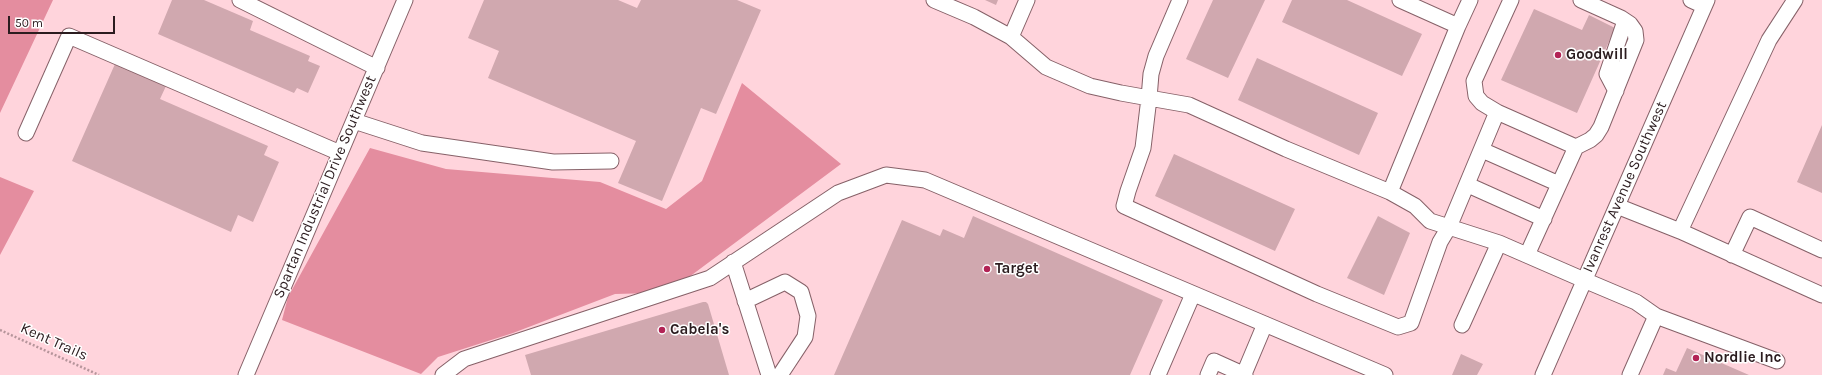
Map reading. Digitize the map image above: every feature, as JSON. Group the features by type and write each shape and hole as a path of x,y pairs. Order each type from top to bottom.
{"street":[{"path":"240,0 376,68"},
{"name":"Spartan Industrial Drive Southwest","path":"246,375 406,0"},
{"path":"934,0 974,17 1011,37 1046,67 1084,84 1190,105 1286,149 1390,192 1414,206 1430,220 1499,243 1636,302 1656,316 1776,362"},
{"path":"1011,37 1027,0"},
{"path":"1180,0 1156,56 1151,74 1143,148 1124,206 1317,294 1398,327 1411,323 1440,242 1449,227 1468,185 1497,112"},
{"path":"1400,0 1458,26"},
{"path":"1390,192 1470,0"},
{"path":"1511,0 1474,82 1476,96 1482,103 1497,112 1576,147 1584,144 1596,135 1616,91 1636,40 1635,31 1626,21 1581,0"},
{"path":"1680,231 1769,40 1795,0"},
{"name":"Ivanrest Avenue Southwest","path":"1543,375 1617,206 1701,2"},
{"path":"26,133 69,36 340,153"},
{"path":"354,121 422,143 553,162 611,161"},
{"path":"1527,255 1576,147"},
{"path":"1482,150 1559,184"},
{"path":"443,375 464,359 710,278 838,192 886,175 925,180 1385,375"},
{"path":"1468,185 1544,219"},
{"path":"1617,206 1680,231 1822,296"},
{"path":"1732,255 1750,217 1822,250"},
{"path":"1462,326 1499,243"},
{"path":"733,262 769,375"},
{"path":"745,301 785,282 801,292 808,316 805,337 780,375"},
{"path":"1158,375 1193,294"},
{"path":"1630,375 1656,316"},
{"path":"1208,375 1214,361 1244,374 1265,324"}],"path":[{"name":"Kent Trails","path":"0,330 100,375"}],"shaded area":[{"path":"0,0 53,0 0,113"},
{"path":"742,83 841,164 681,283 653,293 615,294 513,333 438,357 421,374 282,320 288,297 370,148 446,169 600,182 666,209 702,181"},
{"path":"0,177 34,191 0,255"}],"building":[{"path":"172,0 204,0 253,21 250,30 310,56 308,61 320,66 308,93 297,88 294,93 158,34"},
{"path":"484,0 618,0 637,8 641,0 737,0 761,10 716,114 701,108 662,201 618,183 636,141 488,78 499,51 468,38"},
{"path":"985,0 998,0 996,5"},
{"path":"1213,0 1265,0 1228,78 1186,59"},
{"path":"1292,0 1347,0 1422,34 1402,76 1282,22"},
{"name":"Goodwill","path":"1534,9 1582,30 1589,15 1615,28 1577,113 1501,80"},
{"path":"1257,58 1378,113 1359,155 1238,100"},
{"path":"115,64 166,86 160,99 268,146 264,155 279,162 253,222 238,215 231,232 72,161"},
{"path":"1822,125 1822,193 1797,182"},
{"path":"1174,154 1295,209 1275,251 1155,196"},
{"name":"Target","path":"973,216 1163,300 1130,375 834,375 902,220 940,236 943,229 964,238"},
{"path":"1378,216 1410,233 1384,295 1347,278"},
{"name":"Cabela's","path":"703,302 708,304 729,375 531,375 525,355"},
{"name":"Nordlie Inc","path":"1687,348 1749,375 1663,375 1666,368 1676,372"},
{"path":"1461,354 1483,364 1477,375 1452,375"}],"place":[{"name":"Goodwill","path":"1558,55"},
{"name":"Target","path":"987,269"},
{"name":"Cabela's","path":"662,330"},
{"name":"Nordlie Inc","path":"1696,358"}]}
